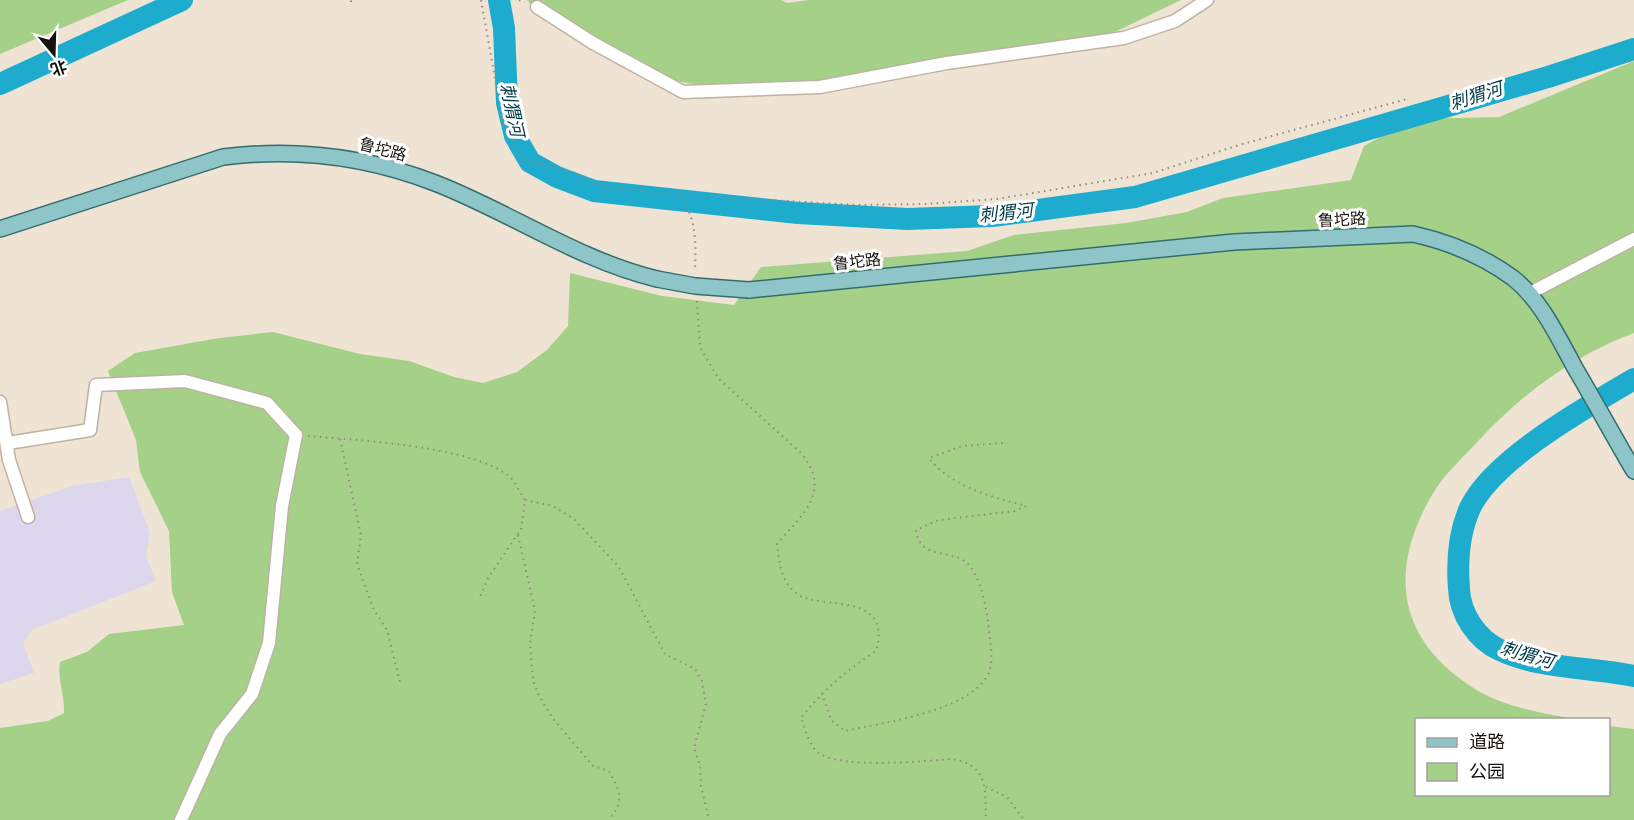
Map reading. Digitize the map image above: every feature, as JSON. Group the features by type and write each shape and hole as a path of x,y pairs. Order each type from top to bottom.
{"main road":[{"name":"鲁坨路","path":"0,229 224,157 253,154 343,157 377,164 436,183 538,232 617,266 657,279 695,286 749,290 1234,242 1413,234 1440,240 1491,264 1515,279 1548,320 1634,471"}],"street":[{"path":"537,7 593,43 683,92 820,87 947,63 1124,38 1176,21 1207,0"},
{"path":"1528,294 1634,239"},
{"path":"8,443 90,430 96,385 185,381 267,403 296,435 282,506 269,643 252,694 220,734 181,820"},
{"path":"0,402 9,459 28,517"}],"path":[{"path":"481,0 503,123 522,159 572,172 603,187 679,195 858,205 925,204 996,198 1153,173 1239,145 1407,99"},
{"path":"679,195 689,207 696,246 695,275"},
{"path":"697,299 700,347 718,378 802,454 812,467 817,485 810,504 777,544 784,578 798,594 861,607 874,619 880,637 876,651 854,665 822,693 801,718 807,736 819,753 841,761 953,759 971,762 981,773 985,787 986,820"},
{"path":"296,435 438,451 491,466 511,478 525,500 521,530 488,578 479,599"},
{"path":"340,439 361,535 357,564 374,610 387,630 400,682"},
{"path":"822,693 831,720 845,731 951,705 987,677 991,665 988,623 974,573 968,562 927,550 917,538 916,530 939,519 1015,511 1026,506 983,494 937,469 929,458 962,446 1003,443"},
{"path":"525,500 553,506 575,520 619,567 665,654 695,669 702,681 706,704 694,748 700,765 701,786 709,820"},
{"path":"518,535 535,611 530,643 533,680 539,696 554,720 593,766 609,771 620,792 618,808 609,820"},
{"path":"985,787 1006,797 1024,820"}],"shaded area":[{"path":"129,477 150,533 146,556 156,581 32,630 23,643 34,673 0,684 0,511 72,486"}],"green space":[{"path":"0,0 128,0 0,54"},
{"path":"527,0 781,0 787,3 809,0 1181,0 1117,31 1073,42 828,85 710,87 665,79 536,11"},
{"path":"1634,61 1634,333 1570,365 1513,407 1442,480 1418,523 1409,551 1406,578 1408,603 1416,627 1429,649 1449,670 1486,695 1524,708 1570,718 1415,718 1415,796 1610,796 1610,726 1634,729 1634,820 0,820 0,728 48,721 64,713 60,662 87,652 109,634 184,625 172,592 169,531 140,472 136,440 108,371 135,353 219,338 273,332 360,354 409,361 454,377 483,383 517,372 547,350 568,326 570,273 662,296 734,305 761,267 967,251 1014,235 1126,223 1187,212 1223,198 1351,180 1364,146 1413,119 1499,117"}],"waterway":[{"name":"刺猬河","path":"0,84 182,0"},
{"name":"刺猬河","path":"499,0 504,28 507,103 515,136 530,162 557,177 594,191 798,213 907,219 992,216 1135,197 1548,77 1634,49"},
{"name":"刺猬河","path":"1634,379 1543,435 1499,471 1482,489 1466,517 1461,537 1458,569 1462,607 1477,632 1491,645 1532,661 1634,676"}]}
